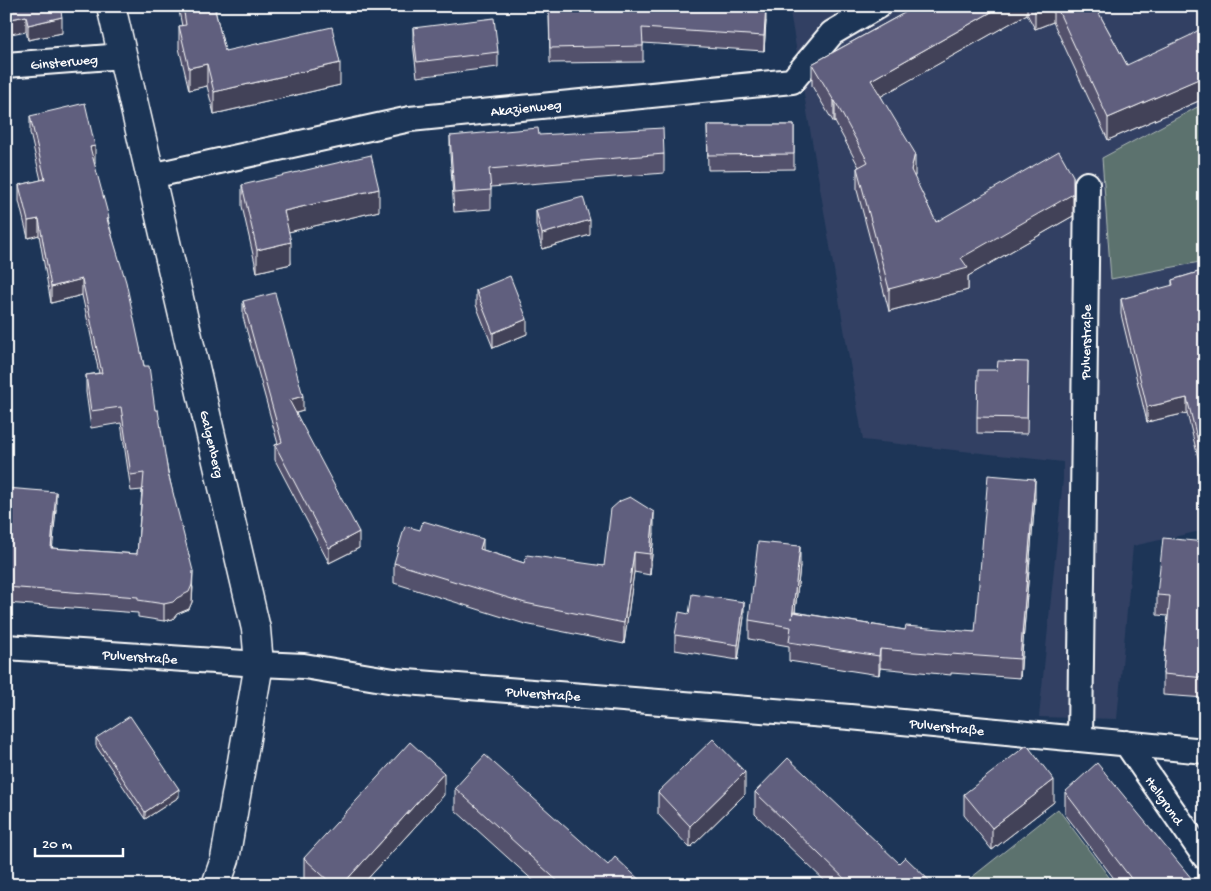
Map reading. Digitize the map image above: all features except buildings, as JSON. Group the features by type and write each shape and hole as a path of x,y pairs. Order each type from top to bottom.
{"street":[{"name":"Galgenberg","path":"111,6 256,630 259,664 225,858 216,885"},
{"name":"Akazienweg","path":"151,176 410,119 792,81 832,33 878,6"},
{"name":"Ginsterweg","path":"6,65 122,56"},
{"name":"Pulverstraße","path":"1080,739 1088,184"},
{"name":"Pulverstraße","path":"6,647 304,666 394,681 850,716 1205,751"},
{"name":"Hellgrund","path":"1126,742 1205,857"}],"shaded area":[{"path":"789,6 1205,6 1205,530 1133,546 1117,719 1039,717 1063,479 1063,462 863,440"}],"green space":[{"path":"1205,103 1205,261 1111,279 1102,158"},
{"path":"1058,809 1115,885 962,885"}]}
